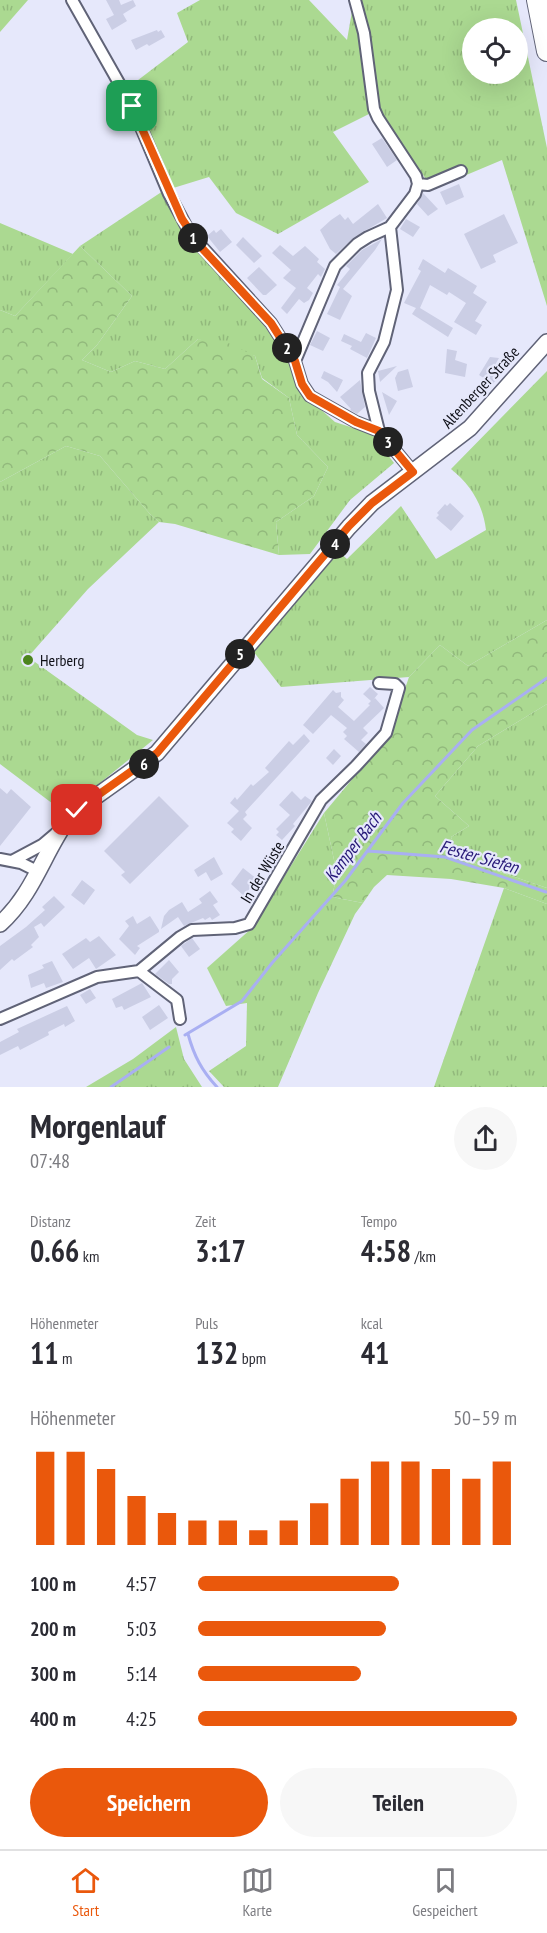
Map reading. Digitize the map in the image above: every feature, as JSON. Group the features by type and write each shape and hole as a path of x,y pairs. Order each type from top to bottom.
{"highway":[{"path":"537,0 547,51"}],"main road":[{"name":"Altenberger Straße","path":"0,924 22,900 62,828 77,810 157,753 349,526 372,503 470,428 547,342"}],"street":[{"path":"72,0 132,106 182,219 200,246 271,323 295,361 302,384 310,396 356,422 379,431"},
{"path":"295,361 310,320 335,266 357,244 390,227 415,194 418,184 416,176 374,109 364,33 355,0"},
{"path":"418,184 428,185 461,171"},
{"path":"390,227 396,300 384,342 369,373 369,391 379,431 413,472"},
{"name":"In der Wüste","path":"0,1018 97,977 139,970 192,930 235,928 249,924 321,800 386,733 399,688 395,684 379,682"},
{"path":"12,861 42,845 62,828"},
{"path":"0,859 12,861 39,872"},
{"path":"139,970 177,1000 180,1019"}],"green space":[{"path":"0,0 28,0 0,32"},
{"path":"200,0 309,0 347,40 354,0 516,0 520,18 462,18 462,84 528,84 528,57 547,148 547,306 502,160 433,189 377,110 333,132 369,182 278,234 236,213 209,177 170,189 125,90 188,42 177,13"},
{"path":"163,191 175,217 195,250 247,301 285,355 310,400 335,422 372,434 394,463 350,500 310,554 279,555 276,522 314,496 328,467 297,435 289,398 262,378 255,356 198,339 165,369 135,361 111,372 82,360 97,345 132,296 80,246"},
{"path":"0,223 73,254 15,316 0,310"},
{"path":"80,246 132,296 97,345 82,360 111,372 135,361 165,369 198,339 224,341 255,356 262,379 289,398 297,435 328,467 314,496 276,522 279,555 175,524 159,522 100,456 66,446 0,482 0,310 15,316"},
{"path":"547,371 547,620 468,666 440,645 409,677 281,687 253,651 339,552 347,559 401,506 436,559 486,530 475,496 451,469"},
{"path":"66,446 100,456 159,522 88,589 28,657 137,735 153,740 95,787 61,810 0,764 0,482"},
{"path":"547,620 547,704 478,746 435,796 469,826 451,837 459,858 547,888 547,904 504,888 451,879 387,875 374,887 363,903 332,897 337,874 324,813 389,735 409,677 440,645 468,666"},
{"path":"547,704 547,888 459,858 451,837 469,826 435,796 478,746"},
{"path":"324,813 337,874 332,897 363,903 355,914 318,993 278,1087 224,1087 209,1071 246,1046 247,1003 226,1006 207,968 252,928"},
{"path":"504,888 547,904 547,1087 434,1087"},
{"path":"176,1027 184,1059 202,1087 86,1087 133,1059"}],"building":[{"path":"106,0 119,0 121,5 133,0 136,6 123,14 127,21 112,30 106,19 114,15"},
{"path":"157,30 158,32 161,30 165,37 136,50 131,40"},
{"path":"382,138 397,160 387,167 372,144"},
{"path":"459,184 464,197 446,205 440,192"},
{"path":"423,193 438,209 428,216 417,204"},
{"path":"378,204 387,218 353,238 336,254 330,249 320,230 340,214 345,220 348,217 353,224"},
{"path":"504,214 518,243 493,255 496,262 481,269 464,234"},
{"path":"406,219 420,227 413,237 400,229"},
{"path":"221,229 232,242 220,252 207,236 214,230 216,233"},
{"path":"243,237 262,256 254,263 236,245"},
{"path":"382,239 343,289 352,296 340,320 327,314 340,287 337,285 350,269 346,266 362,250"},
{"path":"280,245 293,256 305,246 319,259 317,262 325,269 321,277 318,274 307,288 313,293 309,300 304,303 299,299 287,314 281,308 296,288 283,278 291,270 272,253"},
{"path":"423,259 445,273 448,268 477,286 473,293 487,302 475,321 482,325 476,335 454,322 466,303 449,292 447,295 430,285 420,308 453,328 448,337 412,314 416,308 404,303 421,271 418,269"},
{"path":"259,267 277,285 266,295 263,295 247,278"},
{"path":"317,331 330,338 323,351 310,345"},
{"path":"366,333 376,338 367,358 350,349 352,346 341,341 344,334 361,342"},
{"path":"447,349 457,351 455,360 467,364 465,377 445,373"},
{"path":"490,357 499,358 492,370 499,375 493,384 479,375"},
{"path":"397,366 380,382 378,371"},
{"path":"408,369 413,387 398,391 395,378 398,372"},
{"path":"324,371 343,380 337,392 321,378"},
{"path":"360,380 365,407 357,414 350,410 340,397"},
{"path":"382,392 397,401 389,415"},
{"path":"450,503 464,516 451,531 436,518 439,515 437,513 445,504 447,506"},
{"path":"370,687 378,694 373,700 375,698 384,708 363,728 368,733 361,740 366,744 359,752 344,739 347,736 343,732 347,728 331,715 313,734 303,725 333,690 336,693 341,692 344,700 338,707 354,721 370,705 368,704 371,701 363,694"},
{"path":"304,734 310,741 245,812 247,815 243,819 252,828 241,841 231,832 234,829 227,823 239,811 230,803 235,797 237,800 251,784 253,786 269,772 265,768 289,741 293,745"},
{"path":"334,749 341,756 333,765 326,758"},
{"path":"0,788 7,794 11,789 31,807 0,846"},
{"path":"292,791 301,800 305,796 312,801 282,840 276,835 279,832 276,829 290,815 279,805"},
{"path":"159,796 189,826 130,884 121,875 125,872 104,851"},
{"path":"214,857 223,874 211,881 206,872 198,877 194,870"},
{"path":"243,868 257,879 244,896 231,884"},
{"path":"82,880 95,890 84,905 71,895"},
{"path":"210,891 218,902 213,905 220,915 212,920 210,917 205,920 203,918 184,926 178,917 161,929 164,916 169,910 182,902 188,912 202,903 199,899"},
{"path":"54,896 65,907 44,927 41,923 34,927 39,937 31,945 33,947 14,961 12,959 0,970 0,946 45,910 42,907"},
{"path":"133,916 137,924 150,916 159,930 137,946 140,948 135,955 119,939 129,926 125,921"},
{"path":"99,936 116,955 96,969 89,958 73,969 62,954 86,938 90,942"},
{"path":"192,938 200,949 189,957 181,946"},
{"path":"169,960 179,972 172,979 172,984 155,974"},
{"path":"52,961 63,982 46,988 44,983 31,988 28,975 44,968 42,965"},
{"path":"142,983 151,997 124,1010 122,1006 116,1008 112,999"},
{"path":"90,989 96,998 86,1004 80,995"},
{"path":"159,1005 168,1018 150,1030 142,1017"},
{"path":"67,1006 75,1021 48,1032 49,1035 20,1050 18,1046 0,1055 0,1042 19,1032 17,1029"}],"waterway":[{"name":"Kamper Bach","path":"185,1035 242,1001 272,963 345,881 403,803 472,730 547,678"},
{"name":"Fester Siefen","path":"368,851 445,857 546,892"},
{"path":"188,1034 199,1063 217,1087"},
{"name":"Kamper Bach","path":"111,1087 169,1047"}],"place":[{"name":"Herberg","path":"28,660"}],"route":[{"path":"77,810 157,753 349,526 372,503 413,472 379,431 356,422 310,396 302,384 295,361 271,323 191,235 169,194 132,106"}]}
